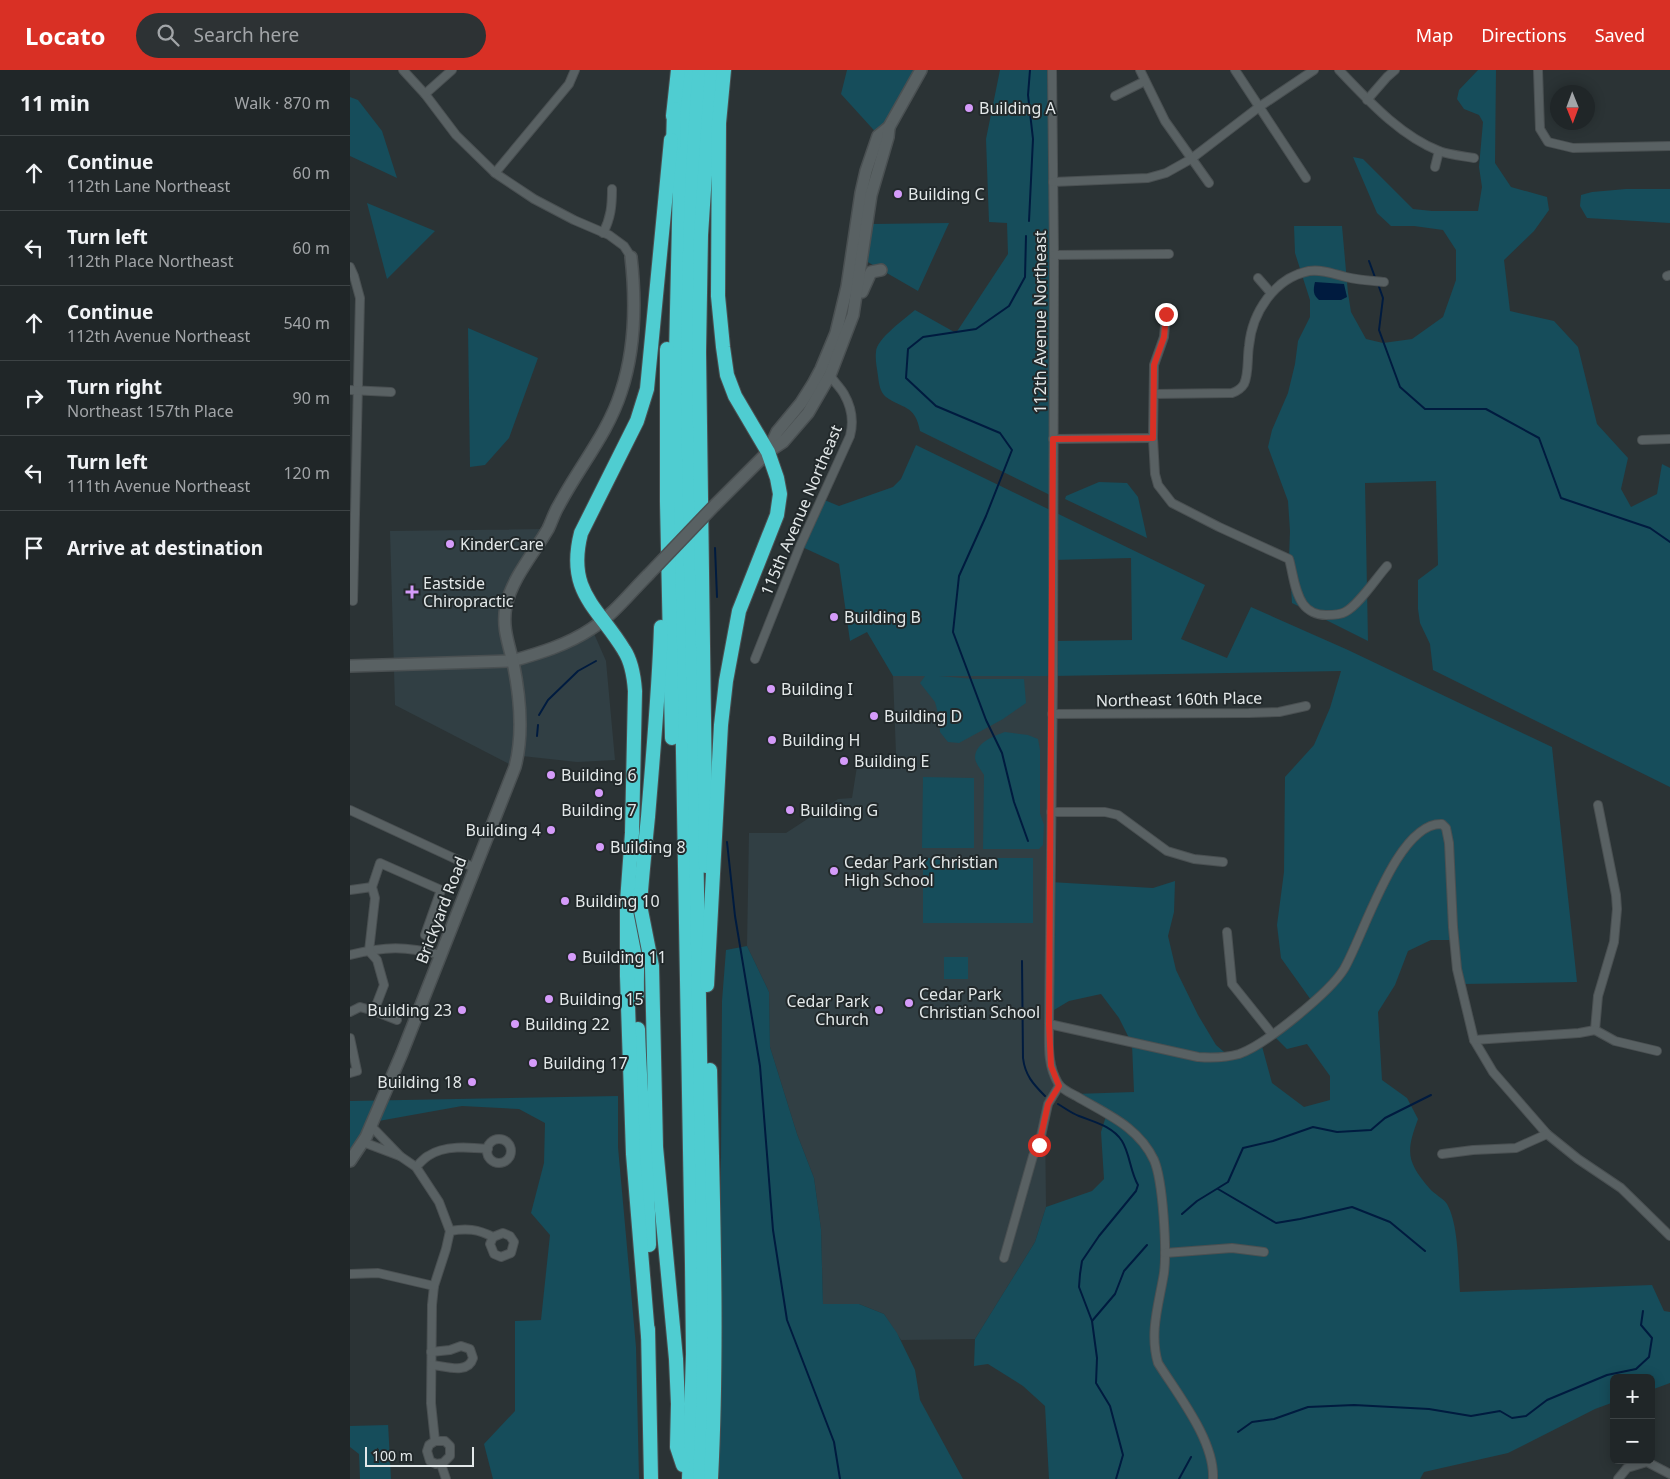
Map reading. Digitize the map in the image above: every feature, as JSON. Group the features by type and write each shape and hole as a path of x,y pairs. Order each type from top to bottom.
{"highway":[{"path":"648,1336 631,1102 627,927 636,708 634,678 625,651 590,604 580,583 577,547 581,533 637,421 647,389 678,70"},
{"path":"687,70 680,178 676,365 692,1289 693,1380 689,1479"},
{"path":"700,70 696,112 688,293 688,404 704,1280 700,1479"},
{"path":"711,1479 714,1422 715,1315 708,985 699,352 701,235 712,70"},
{"path":"708,985 721,735 726,681 739,611 780,505 777,478 768,452 735,396 727,374 723,347 718,286 719,123 724,70"},
{"path":"674,109 666,386 667,502 684,1193 685,1299 682,1479"},
{"path":"651,1479 648,1336 650,1263 640,1080 636,957 660,649 667,502"},
{"path":"632,833 636,881 652,966 656,1148 676,1359 677,1446 683,1465"}],"main road":[{"path":"768,452 777,432 801,403 821,369 836,333 842,312 866,171 878,136 889,127 921,70"},
{"path":"853,315 869,205 876,173 888,137 889,127"},
{"path":"854,245 860,239 863,218 869,205"},
{"path":"853,315 852,295 857,255 854,245"},
{"name":"Brickyard Road","path":"350,1161 363,1142 402,1053 442,955 514,767 518,753 519,701 506,639 504,616 512,590 548,528 558,505 604,430 621,394 631,348 633,272 630,257"},
{"path":"350,666 512,661 557,647 592,629 648,575 768,452 783,442 808,413 830,375 871,272 881,270"}],"street":[{"path":"403,70 425,94 456,135 495,173 534,199 603,233 624,246 630,257"},
{"path":"425,94 452,70"},
{"path":"495,173 569,84 575,70"},
{"name":"112th Avenue Northeast","path":"1052,70 1054,255 1049,1024 1051,1066 1059,1086"},
{"path":"1140,70 1165,121 1209,183"},
{"path":"1235,70 1306,178"},
{"path":"1053,182 1148,178 1166,173 1191,159 1259,107 1314,70"},
{"path":"1339,70 1367,100 1411,136 1439,151 1474,158"},
{"path":"1367,100 1395,70"},
{"path":"1538,70 1540,129 1548,142 1573,148 1670,146"},
{"path":"1115,96 1144,81"},
{"path":"1435,167 1439,151"},
{"path":"603,233 610,220 612,189"},
{"path":"1054,255 1169,254"},
{"path":"350,267 360,298 354,391 351,553 353,601"},
{"path":"1154,394 1232,393 1239,390 1246,378 1249,344 1256,317 1271,293 1294,276 1310,271 1325,271 1347,277 1384,282"},
{"path":"1258,278 1271,293"},
{"path":"1166,314 1164,337 1154,365 1153,438 1155,474 1158,485 1172,503 1218,527 1289,559 1302,603 1309,610 1319,615 1346,612 1357,602 1387,566"},
{"name":"115th Avenue Northeast","path":"755,659 800,546 850,436 853,425 852,413 844,393 830,375"},
{"path":"354,391 391,392"},
{"path":"1053,439 1153,438"},
{"path":"1642,440 1670,439"},
{"name":"Northeast 160th Place","path":"1052,714 1249,713 1279,712 1306,706"},
{"path":"1595,1030 1598,996 1614,942 1617,909 1616,895 1598,805"},
{"path":"350,810 475,868"},
{"path":"1051,812 1105,812 1118,814 1166,851 1194,859 1223,862"},
{"path":"1049,1024 1198,1057 1216,1058 1240,1053 1272,1034 1329,988 1344,968 1399,854 1413,837 1425,827 1442,824 1446,828 1449,843 1457,969 1474,1040 1493,1072 1547,1134 1578,1159 1621,1188 1670,1236"},
{"path":"374,1012 384,985 377,960 369,950 375,898 372,887 380,862 441,890 425,935"},
{"path":"350,890 372,887"},
{"path":"1227,932 1232,984 1272,1034"},
{"path":"350,955 369,950 403,947 442,955"},
{"path":"350,1012 360,1007 397,1020"},
{"path":"1474,1040 1579,1033 1595,1030 1615,1040 1657,1051"},
{"path":"350,1038 357,1071 350,1073"},
{"path":"1004,1258 1033,1156 1039,1145 1048,1104 1059,1086 1129,1128 1144,1142 1155,1163 1160,1182 1165,1253 1164,1271 1155,1322 1153,1342 1155,1353 1158,1363 1203,1434 1213,1463 1213,1479"},
{"path":"370,1126 400,1156 416,1167 439,1202 450,1231 434,1286 430,1334 432,1365 431,1403 434,1441"},
{"path":"1442,1154 1516,1148 1547,1134"},
{"path":"363,1142 400,1156"},
{"path":"416,1167 428,1156 440,1151 457,1147 488,1149"},
{"path":"450,1231 473,1229 493,1237"},
{"path":"1165,1253 1232,1248 1264,1252"},
{"path":"350,1274 378,1273 434,1286"},
{"path":"431,1352 464,1346 470,1349 473,1358 471,1364 464,1369 432,1365"},
{"path":"434,1441 445,1441 451,1449 449,1459 441,1464 433,1463 427,1455 429,1445 434,1441"},
{"path":"1618,1479 1627,1468 1647,1462 1670,1474"},
{"path":"441,1464 446,1479"}],"shaded area":[{"path":"847,70 921,70 881,138 841,94"},
{"path":"1000,70 1052,70 1052,496 920,431 915,416 907,408 892,401 882,393 876,364 877,347 881,341 915,310 956,333 1008,254 1007,223 989,222 986,139"},
{"path":"1478,70 1496,70 1495,163 1511,187 1547,197 1549,210 1534,231 1504,260 1510,311 1554,321 1578,347 1597,424 1628,458 1621,489 1631,507 1657,494 1662,464 1670,468 1670,787 1433,670 1430,644 1420,623 1418,580 1438,565 1436,481 1365,483 1368,641 1292,603 1288,501 1268,447 1272,430 1288,393 1298,341 1310,317 1310,300 1295,253 1294,226 1342,226 1351,312 1366,339 1383,343 1412,339 1443,317 1456,280 1456,250 1443,230 1414,226 1391,226 1377,213 1353,157 1363,159 1413,209 1478,211 1482,187 1479,167 1483,122 1479,115 1464,109 1457,99 1459,90"},
{"path":"350,97 358,100 382,131 397,178 350,156"},
{"path":"1626,189 1670,189 1670,223 1587,218 1580,206 1581,195 1592,192"},
{"path":"367,203 435,231 387,279"},
{"path":"949,223 918,291 866,261 872,224"},
{"path":"1315,282 1344,284 1347,297 1341,300 1319,300 1314,292"},
{"path":"468,328 538,358 509,438 485,465 470,467"},
{"path":"916,445 1205,585 1181,639 1227,658 1251,607 1348,650 1552,747 1577,982 1463,984 1457,940 1431,940 1408,951 1395,985 1378,1012 1382,1080 1407,1098 1418,1119 1411,1140 1410,1156 1416,1171 1432,1191 1447,1204 1451,1213 1456,1235 1460,1292 1652,1285 1664,1311 1670,1312 1670,1383 1655,1389 1655,1374 1610,1374 1610,1403 1595,1409 1508,1453 1424,1472 1420,1479 1049,1479 1045,1406 1023,1386 988,1364 974,1366 975,1339 1035,1242 1046,1207 1092,1191 1104,1179 1101,1132 1107,1113 1075,1094 1134,1092 1132,1044 1119,1018 1101,994 1069,1001 1049,1013 1050,882 1153,888 1175,881 1174,912 1168,936 1176,970 1198,1015 1216,1045 1231,1058 1260,1039 1272,1083 1304,1107 1330,1100 1330,1076 1307,1044 1287,1049 1272,1034 1311,1000 1281,958 1277,925 1284,872 1285,777 1314,745 1330,708 1341,671 939,676 974,679 1024,679 1026,703 1003,719 959,743 948,742 940,732 935,702 920,683 925,676 893,676 867,632 850,641 839,564 800,546 822,499 839,506 893,487 901,479","holes":["1131,558 1132,640 1053,641 1053,560"]},
{"path":"1099,482 1127,483 1138,497 1147,538 1065,499 1066,496"},
{"path":"546,529 507,603 512,660 592,629 606,661 615,760 577,762 522,756 515,767 395,705 390,531"},
{"name":"Cedar Park Christian School","path":"893,676 1053,676 1049,1052 1059,1086 1045,1115 1046,1207 1035,1242 975,1339 901,1340 884,1314 859,1304 823,1305 821,1229 814,1178 797,1134 770,1047 769,992 747,946 749,833 786,833 838,799 852,798 858,760 896,754"},
{"path":"1005,732 1028,735 1038,739 1040,750 1040,813 1044,825 1043,845 1039,849 983,849 984,775 975,757 978,748 982,744 990,738"},
{"path":"923,777 974,778 974,848 922,848"},
{"path":"923,858 1033,858 1033,923 923,923"},
{"path":"747,946 769,992 770,1047 797,1134 814,1178 821,1229 823,1304 859,1304 884,1314 897,1333 915,1370 920,1400 963,1479 719,1479 722,1001 726,950"},
{"path":"944,957 968,957 968,979 944,979"},
{"path":"618,1096 618,1147 636,1347 639,1479 493,1479 484,1444 515,1411 515,1321 541,1320 550,1235 531,1213 544,1163 545,1123 519,1109 462,1106 373,1122 350,1162 350,1101"},
{"path":"388,1423 391,1479 360,1479 359,1454 350,1447 350,1426 388,1425"}],"waterway":[{"path":"1029,221 1033,139 1028,95 1030,70"},
{"path":"1026,236 1025,277 1009,306 976,329 923,337 908,349 906,378 936,406 1000,433 1012,450 986,516 959,576 953,632 986,720 1002,753 1014,802 1028,841"},
{"path":"1369,261 1376,280"},
{"path":"1378,284 1383,298 1379,330 1400,387 1425,409 1486,409 1539,438 1561,498 1650,528 1670,542"},
{"path":"715,548 717,597"},
{"path":"539,715 548,700 578,671 596,661"},
{"path":"537,736 538,725"},
{"path":"727,842 735,916 760,1066 773,1230 787,1320 834,1442 840,1479"},
{"path":"1022,961 1023,1058 1030,1079 1045,1096"},
{"path":"1182,1214 1197,1201 1228,1182 1243,1148 1273,1141 1313,1127 1337,1132 1371,1130 1385,1118 1431,1095"},
{"path":"1058,1104 1076,1115 1108,1128 1118,1136 1125,1146 1138,1185 1136,1191 1099,1236 1082,1261 1079,1287 1092,1321 1097,1358 1096,1383 1110,1406 1123,1455 1116,1479"},
{"path":"1218,1189 1276,1223 1352,1207 1390,1222 1425,1251"},
{"path":"1092,1321 1115,1294 1124,1271 1147,1245"},
{"path":"1238,1432 1252,1422 1274,1419 1308,1407 1354,1405 1429,1409 1471,1416 1500,1411 1512,1418 1526,1416 1547,1400 1607,1375 1636,1369 1649,1357 1652,1338 1641,1325 1643,1311"},
{"path":"1179,1479 1191,1457"}],"place":[{"name":"Building A","path":"969,108"},
{"name":"Building C","path":"898,194"},
{"name":"KinderCare","path":"450,544"},
{"name":"Eastside Chiropractic","path":"412,592"},
{"name":"Building B","path":"834,617"},
{"name":"Building I","path":"771,689"},
{"name":"Building D","path":"874,716"},
{"name":"Building H","path":"772,740"},
{"name":"Building E","path":"844,761"},
{"name":"Building 6","path":"551,775"},
{"name":"Building 7","path":"599,793"},
{"name":"Building G","path":"790,810"},
{"name":"Building 4","path":"551,830"},
{"name":"Building 8","path":"600,847"},
{"name":"Cedar Park Christian High School","path":"834,871"},
{"name":"Building 10","path":"565,901"},
{"name":"Building 11","path":"572,957"},
{"name":"Building 15","path":"549,999"},
{"name":"Cedar Park Christian School","path":"909,1003"},
{"name":"Building 23","path":"462,1010"},
{"name":"Cedar Park Church","path":"879,1010"},
{"name":"Building 22","path":"515,1024"},
{"name":"Building 17","path":"533,1063"},
{"name":"Building 18","path":"472,1082"}],"route":[{"path":"1039,1145 1044,1115 1048,1104 1059,1086 1051,1066 1049,1052 1053,439 1153,438 1154,365 1164,337 1166,314"}]}
